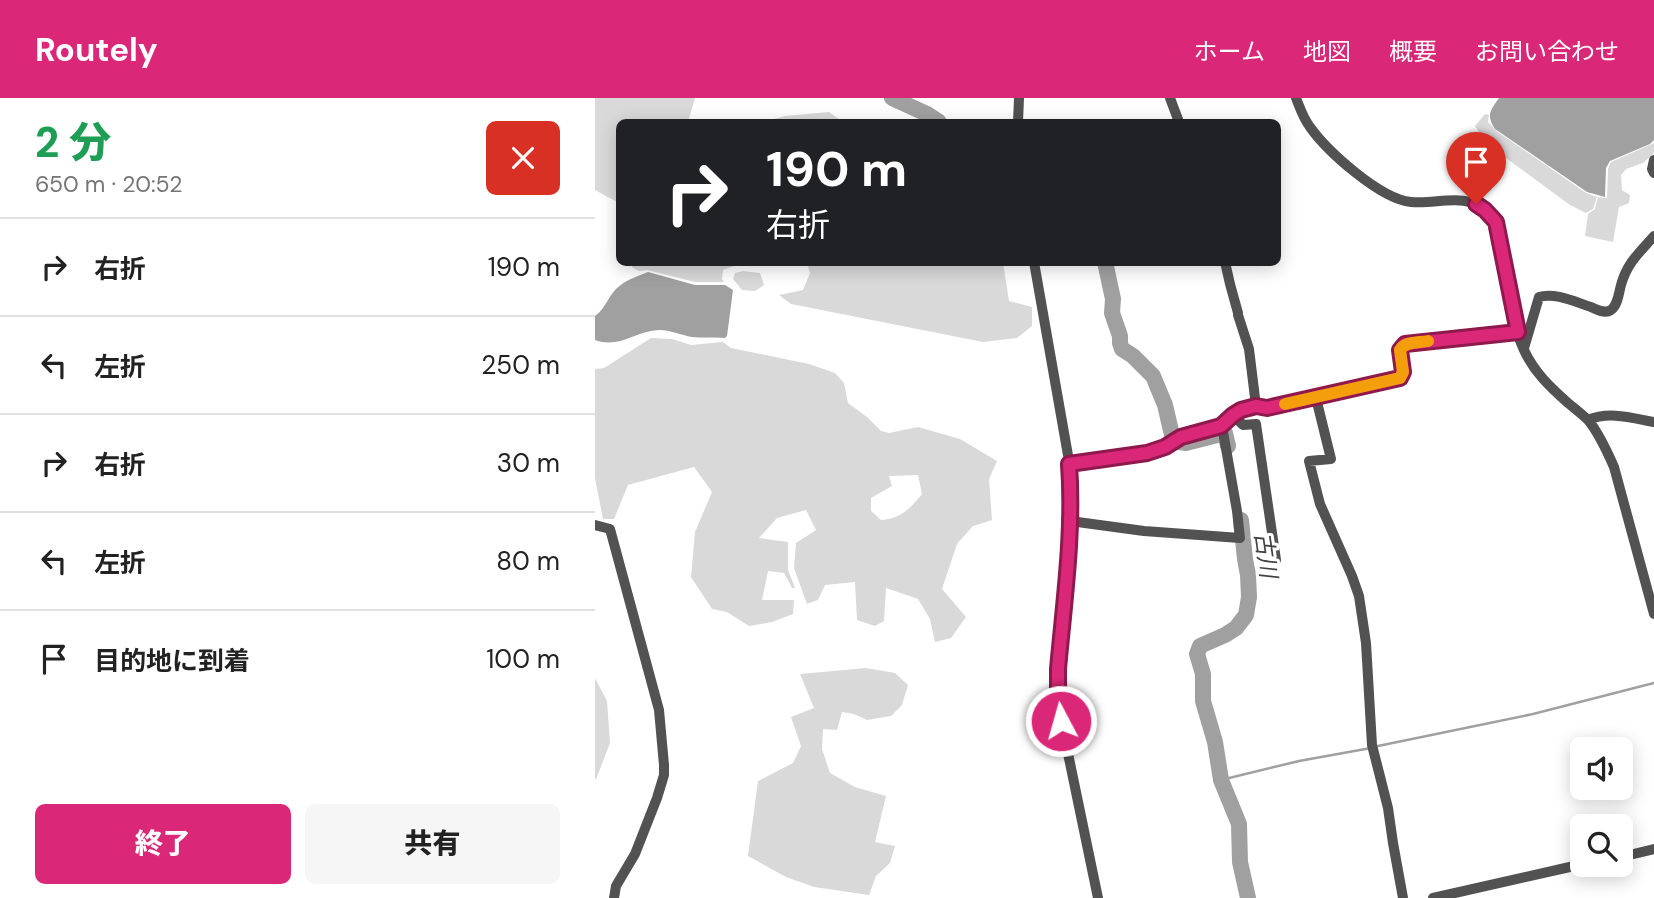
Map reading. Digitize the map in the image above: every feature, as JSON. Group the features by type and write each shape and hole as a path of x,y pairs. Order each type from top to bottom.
{"street":[{"path":"1019,98 1019,119"},
{"path":"1170,98 1178,119"},
{"path":"1296,98 1309,126 1325,145 1375,187 1411,202 1460,200 1476,204 1496,222 1518,332 1524,349 1541,377 1588,420 1605,447 1614,467 1654,614"},
{"path":"1654,160 1654,173"},
{"path":"1524,349 1539,297 1551,296 1604,312 1611,310 1630,262 1654,236"},
{"path":"1035,266 1069,464 1071,492 1058,669 1060,715 1098,898"},
{"path":"1226,266 1249,349 1256,406"},
{"path":"1070,521 1144,531 1240,538 1222,432 1233,415 1256,406 1267,408 1400,378 1403,372 1400,350 1405,344 1518,332"},
{"path":"1316,398 1331,459 1309,461 1319,504 1359,596 1366,643 1372,745 1388,808 1403,898"},
{"path":"1233,415 1243,425 1256,425 1276,560"},
{"path":"1588,420 1611,415 1654,422"},
{"path":"1069,464 1147,453 1165,447 1177,439 1222,432"},
{"path":"595,524 610,529 659,710 664,765 657,798 614,898"},
{"path":"1633,853 1654,849"},
{"path":"1433,898 1570,867"}],"shaded area":[{"path":"595,98 695,98 689,119 616,119 616,201 595,190"},
{"path":"1499,98 1654,98 1654,140 1610,161 1606,168 1605,197 1587,192 1495,129 1490,113"},
{"path":"829,112 839,119 774,119"},
{"path":"1485,114 1489,115 1488,122 1498,132 1586,193 1597,197 1593,209 1586,213 1570,205 1485,142 1475,126"},
{"path":"1654,143 1654,153 1643,163 1626,169 1621,175 1622,190 1630,195 1629,203 1619,207 1613,242 1585,236 1588,214 1595,209 1598,197 1607,198 1608,169 1611,162"},
{"path":"734,266 723,270 724,282 695,282 647,270 639,271 632,267"},
{"path":"808,266 1003,266 1009,301 1032,307 1032,326 1017,338 983,342 791,304 779,295 803,290 810,273"},
{"path":"648,272 695,285 725,285 733,290 727,336 692,337 659,330 620,341 595,340 595,316 613,292 627,281"},
{"path":"735,273 760,273 764,285 755,291 742,290 733,279"},
{"path":"651,338 672,339 691,345 723,342 731,348 809,364 835,373 844,383 848,403 881,431 889,433 918,427 960,439 997,461 989,479 992,520 973,526 957,544 942,589 966,617 951,638 935,642 930,619 918,599 886,588 884,621 875,626 857,620 855,582 825,585 818,600 807,604 794,568 796,543 816,530 806,510 777,518 759,538 788,542 788,570 795,588 792,588 784,573 768,571 762,600 794,600 793,614 772,622 749,626 727,612 712,609 691,577 695,532 712,492 694,467 628,485 614,519 603,519 595,478 595,369 604,368","holes":["918,475 922,494 909,509 894,518 881,520 871,511 871,498 892,486 889,476"]},
{"path":"866,668 895,673 908,685 902,705 891,716 867,720 842,712 837,730 823,729 822,749 830,773 855,787 886,796 875,842 895,846 890,863 876,876 869,895 814,887 786,877 748,856 758,781 793,763 801,746 791,717 814,708 800,674"},
{"path":"595,678 607,701 610,743 595,780"}],"waterway":[{"name":"古川","path":"892,98 934,119"},
{"name":"古川","path":"1106,266 1113,299 1112,313 1122,349 1153,376 1165,405 1172,435 1180,442 1186,443 1225,433 1228,446"},
{"name":"古川","path":"1241,520 1248,575 1246,615 1236,628 1200,646 1197,654 1203,674 1203,701 1215,742 1221,780 1239,824 1240,862 1248,898"},
{"path":"1378,746 1533,714 1654,683"},
{"path":"1221,780 1299,761 1371,748"}],"slow traffic":[{"path":"1285,404 1400,378 1403,372 1401,347 1428,341"}],"route":[{"path":"1061,721 1058,669 1070,521 1069,464 1147,453 1165,447 1181,437 1221,426 1241,410 1256,406 1267,408 1400,378 1403,372 1400,350 1405,344 1518,332 1496,222 1476,204"}]}
